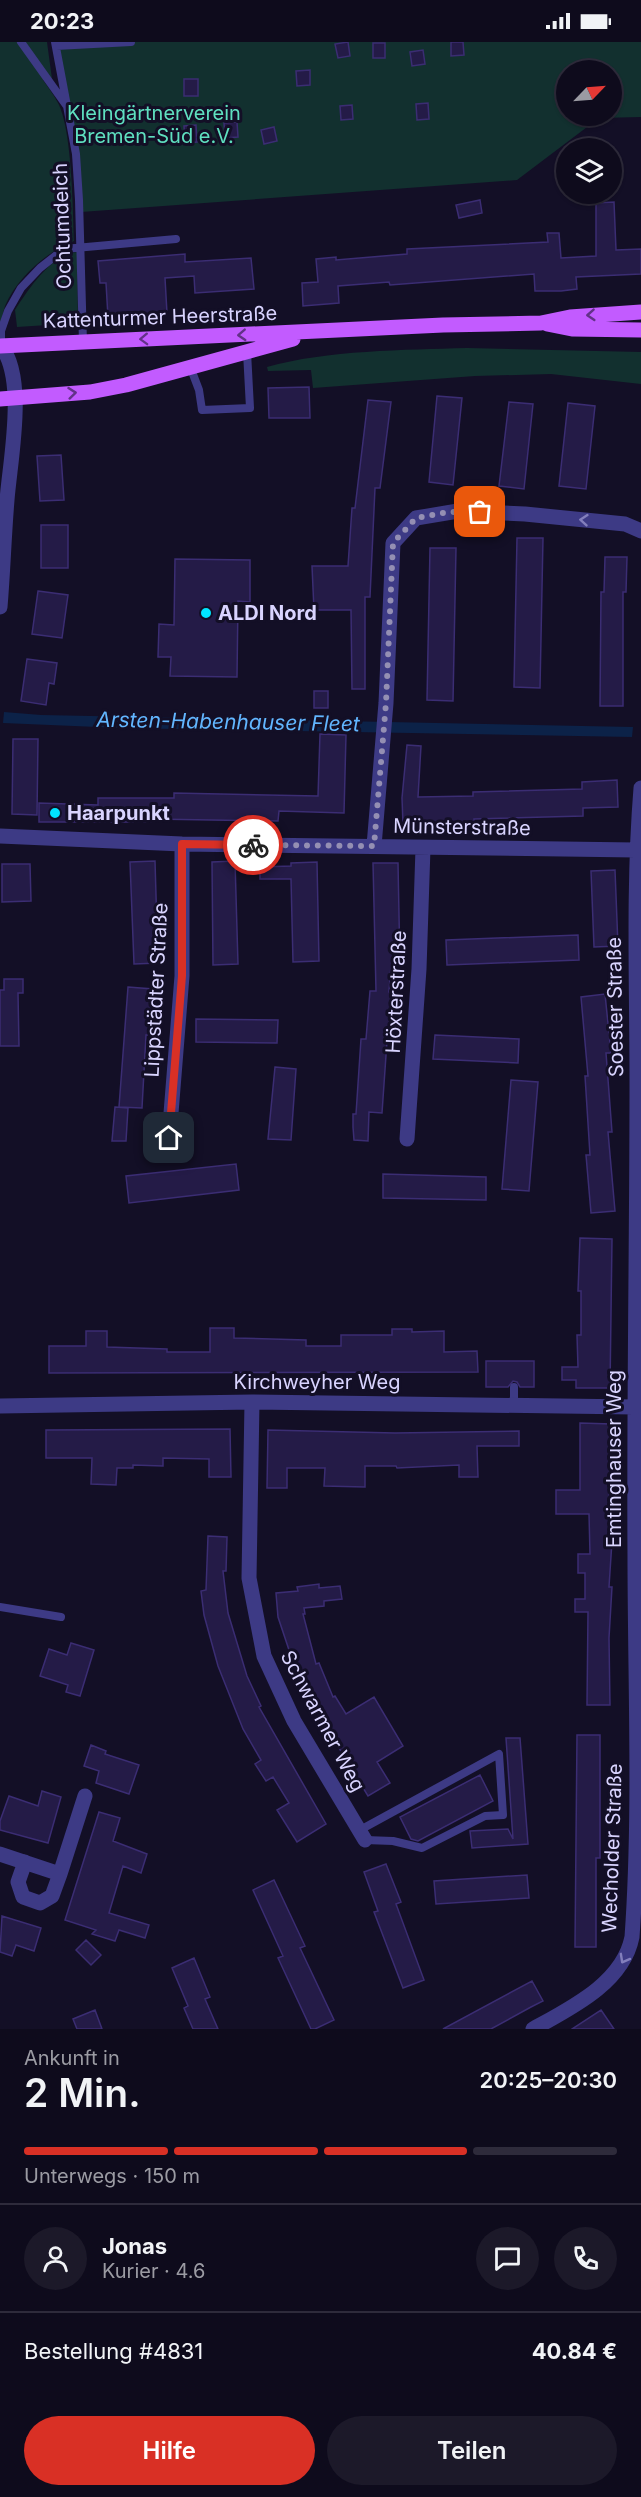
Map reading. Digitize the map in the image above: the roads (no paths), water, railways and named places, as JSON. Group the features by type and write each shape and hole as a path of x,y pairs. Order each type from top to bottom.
{"main road":[{"name":"Kattenturmer Heerstraße","path":"0,346 541,323 570,317 641,312"},
{"name":"Kattenturmer Heerstraße","path":"541,323 572,329 641,330"},
{"name":"Kattenturmer Heerstraße","path":"7,398 90,392 191,369 321,331"}],"street":[{"path":"0,346 9,356 12,368 7,398 13,455 6,501 0,607"},
{"path":"0,470 6,501"},
{"path":"374,846 385,728 393,543 416,518 458,511 525,514 625,524 641,531"},
{"name":"Soester Straße","path":"639,1225 636,850 641,788"},
{"name":"Münsterstraße","path":"0,836 182,844 636,850"},
{"name":"Lippstädter Straße","path":"169,1138 182,976 182,844"},
{"name":"Höxterstraße","path":"407,1139 419,969 423,848"},
{"name":"Emtinghauser Weg","path":"638,1692 634,1407 639,1225"},
{"name":"Kirchweyher Weg","path":"0,1406 252,1402 634,1407"},
{"name":"Schwarmer Weg","path":"252,1402 249,1578 264,1656 294,1721 362,1835"},
{"name":"Wecholder Straße","path":"533,2029 600,1986 621,1967 629,1952 634,1907 638,1801 638,1692"},
{"path":"25,1862 18,1882 23,1897 40,1903 51,1896 85,1796"},
{"path":"0,1854 60,1874"}],"lane":[{"path":"21,42 68,109"},
{"path":"56,44 131,42"},
{"name":"Ochtumdeich","path":"56,44 76,154 82,342"},
{"path":"0,346 8,311 21,288 40,268 64,249 176,239"},
{"path":"191,369 199,390 202,410 250,408 247,351"},
{"path":"514,1387 514,1406"},
{"path":"0,1606 61,1617"},
{"path":"499,1754 503,1815 485,1816 422,1848 362,1835 499,1754"}],"water":[{"name":"Arsten-Habenhauser Fleet","path":"4,712 41,715 633,727 632,737 121,728 3,723"}],"place":[{"name":"ALDI Nord","path":"206,613"},
{"name":"Haarpunkt","path":"55,813"}],"park label":[{"name":"Kleingärtnerverein Bremen-Süd e.V.","path":"154,124"}]}
